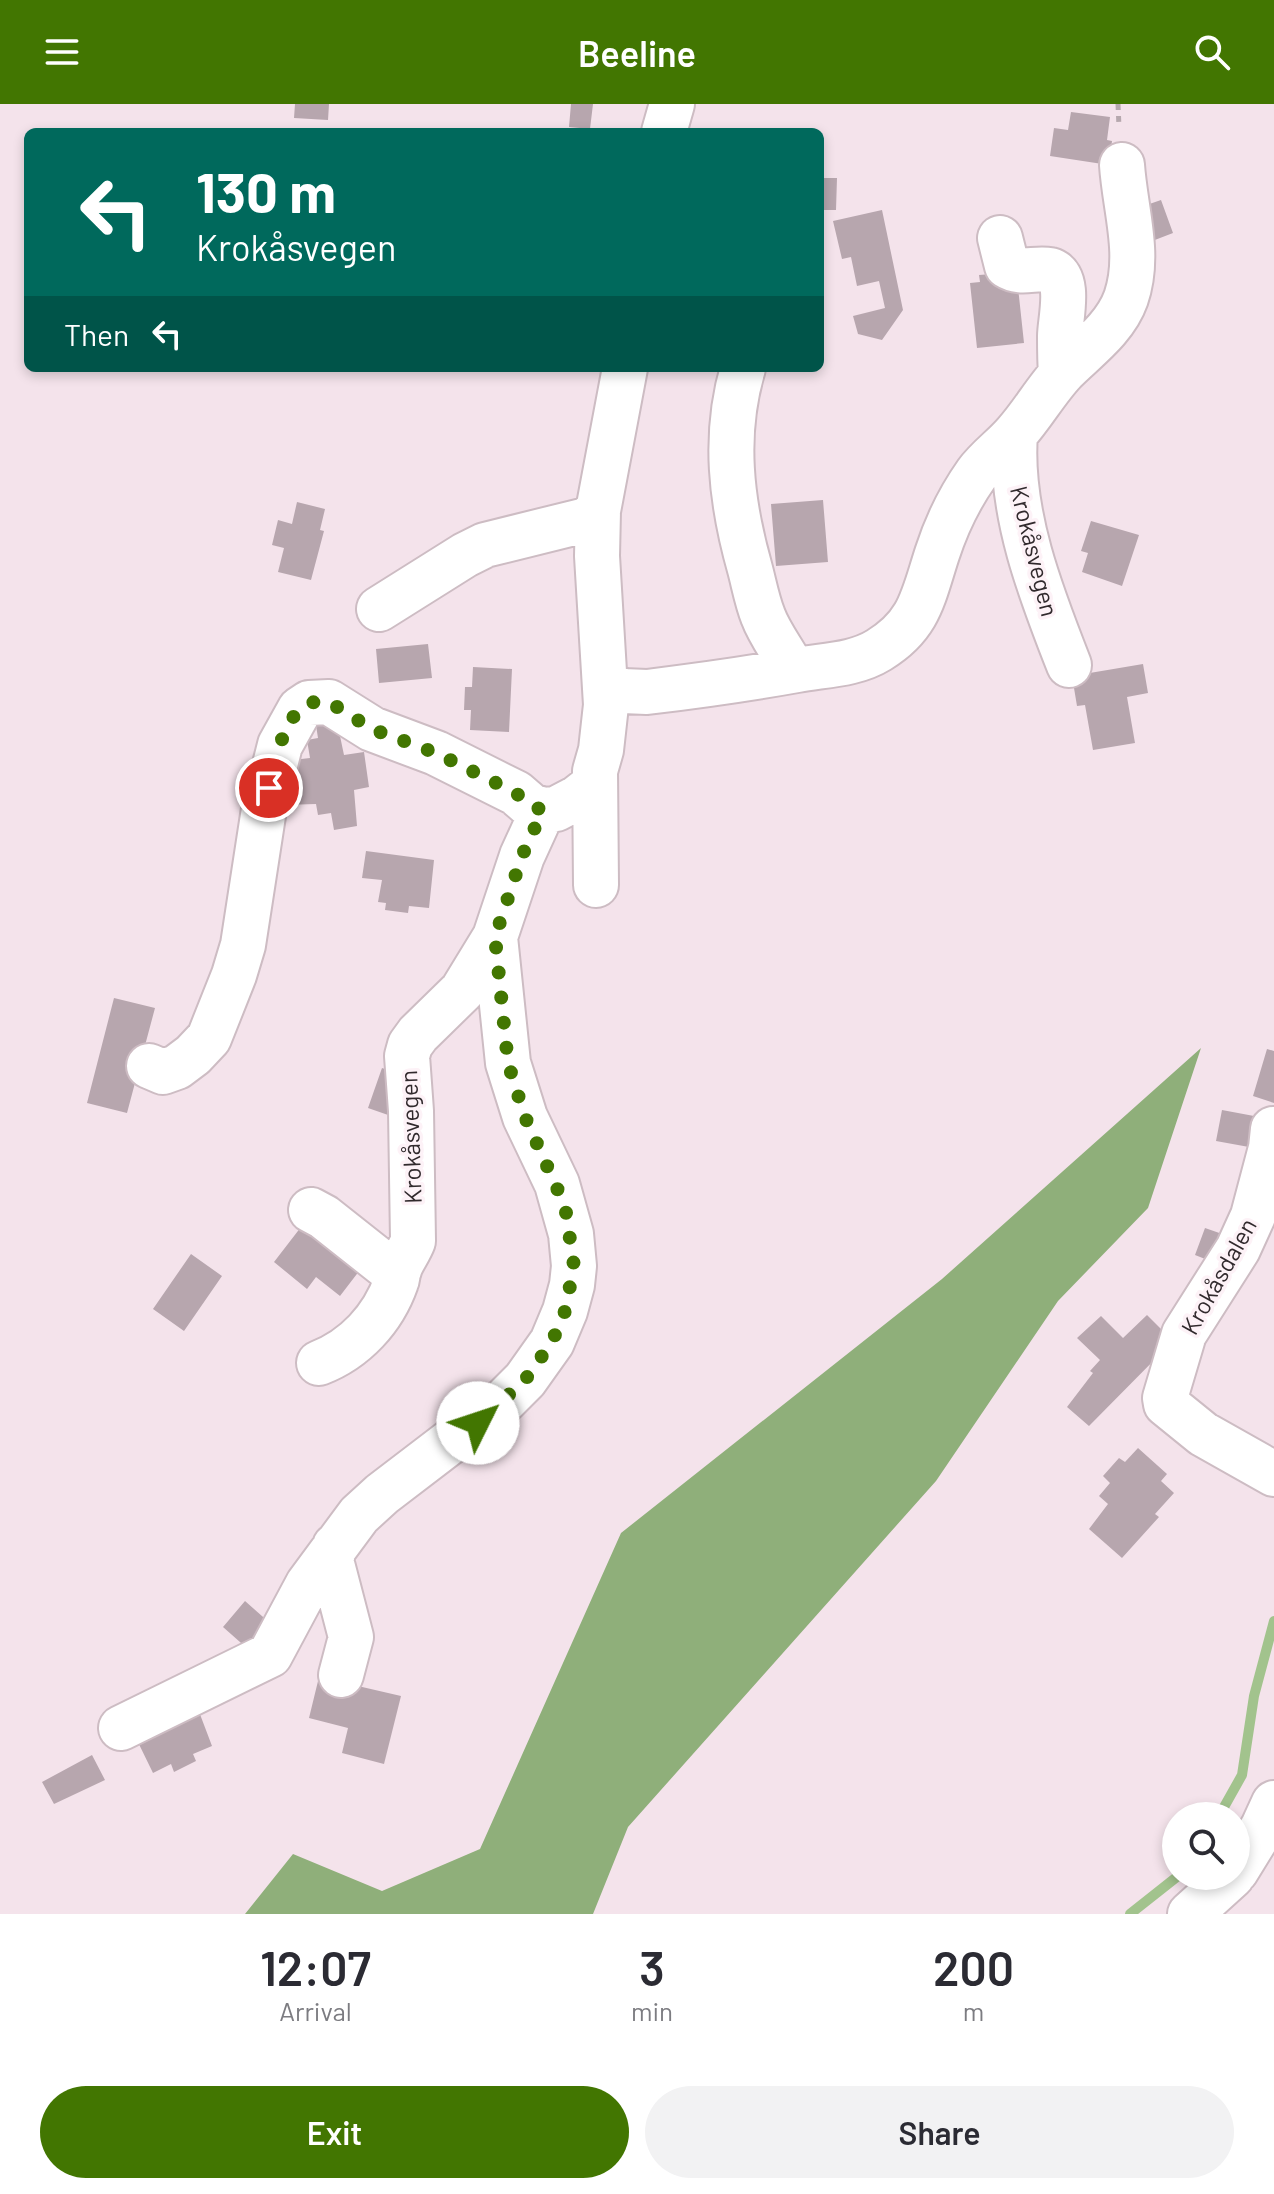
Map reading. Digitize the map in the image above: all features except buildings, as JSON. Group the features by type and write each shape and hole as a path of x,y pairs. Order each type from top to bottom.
{"street":[{"path":"665,128 672,104"},
{"name":"Krokåsvegen","path":"605,683 623,691 647,692 855,660 900,634 913,621 956,508 978,472 1015,434 1061,374 1110,327 1127,295 1133,266 1133,244 1122,165"},
{"path":"1000,238 1007,266 1014,271 1051,270 1062,283 1061,374"},
{"path":"596,885 595,780 604,723 605,683 597,556 598,511 624,372"},
{"path":"742,372 734,399 730,465 740,533 763,617 793,670"},
{"name":"Krokåsvegen","path":"1015,434 1013,454 1020,513 1047,608 1069,665"},
{"path":"379,609 485,545 586,520 598,511"},
{"path":"149,1066 163,1072 177,1067 209,1038 243,945 255,880 259,834 280,745 295,716 309,703 329,702 372,729 436,753 543,810 556,809 577,798 595,780"},
{"name":"Krokåsvegen","path":"319,1363 336,1356 370,1328 407,1258 413,1241 407,1056 410,1045 462,991 495,937 522,856 543,810"},
{"name":"Krokåsvegen","path":"121,1728 270,1655 308,1584 359,1515 505,1400 525,1380 552,1342 565,1311 574,1266 571,1234 557,1184 525,1117 511,1074 495,937"},
{"name":"Krokåsdalen","path":"1268,1470 1203,1434 1166,1404 1165,1398 1184,1334 1238,1249 1253,1216 1273,1129"},
{"path":"311,1210 391,1270 399,1268"},
{"path":"335,1546 331,1560 351,1637 341,1675"},
{"path":"1250,1848 1274,1803"},
{"path":"1190,1914 1216,1890"}],"green space":[{"path":"1201,1048 1148,1208 1058,1301 936,1481 628,1827 593,1914 245,1914 293,1854 382,1891 480,1849 621,1533 942,1279"}],"waterway":[{"path":"1227,1802 1242,1775 1254,1696 1274,1621"},
{"path":"1130,1914 1162,1889"}],"route":[{"path":"269,788 280,745 290,722 300,709 309,703 321,701 329,702 372,729 436,753 543,810 522,856 495,937 508,1063 525,1117 565,1206 574,1266 572,1285 552,1342 525,1380 478,1423"}]}
